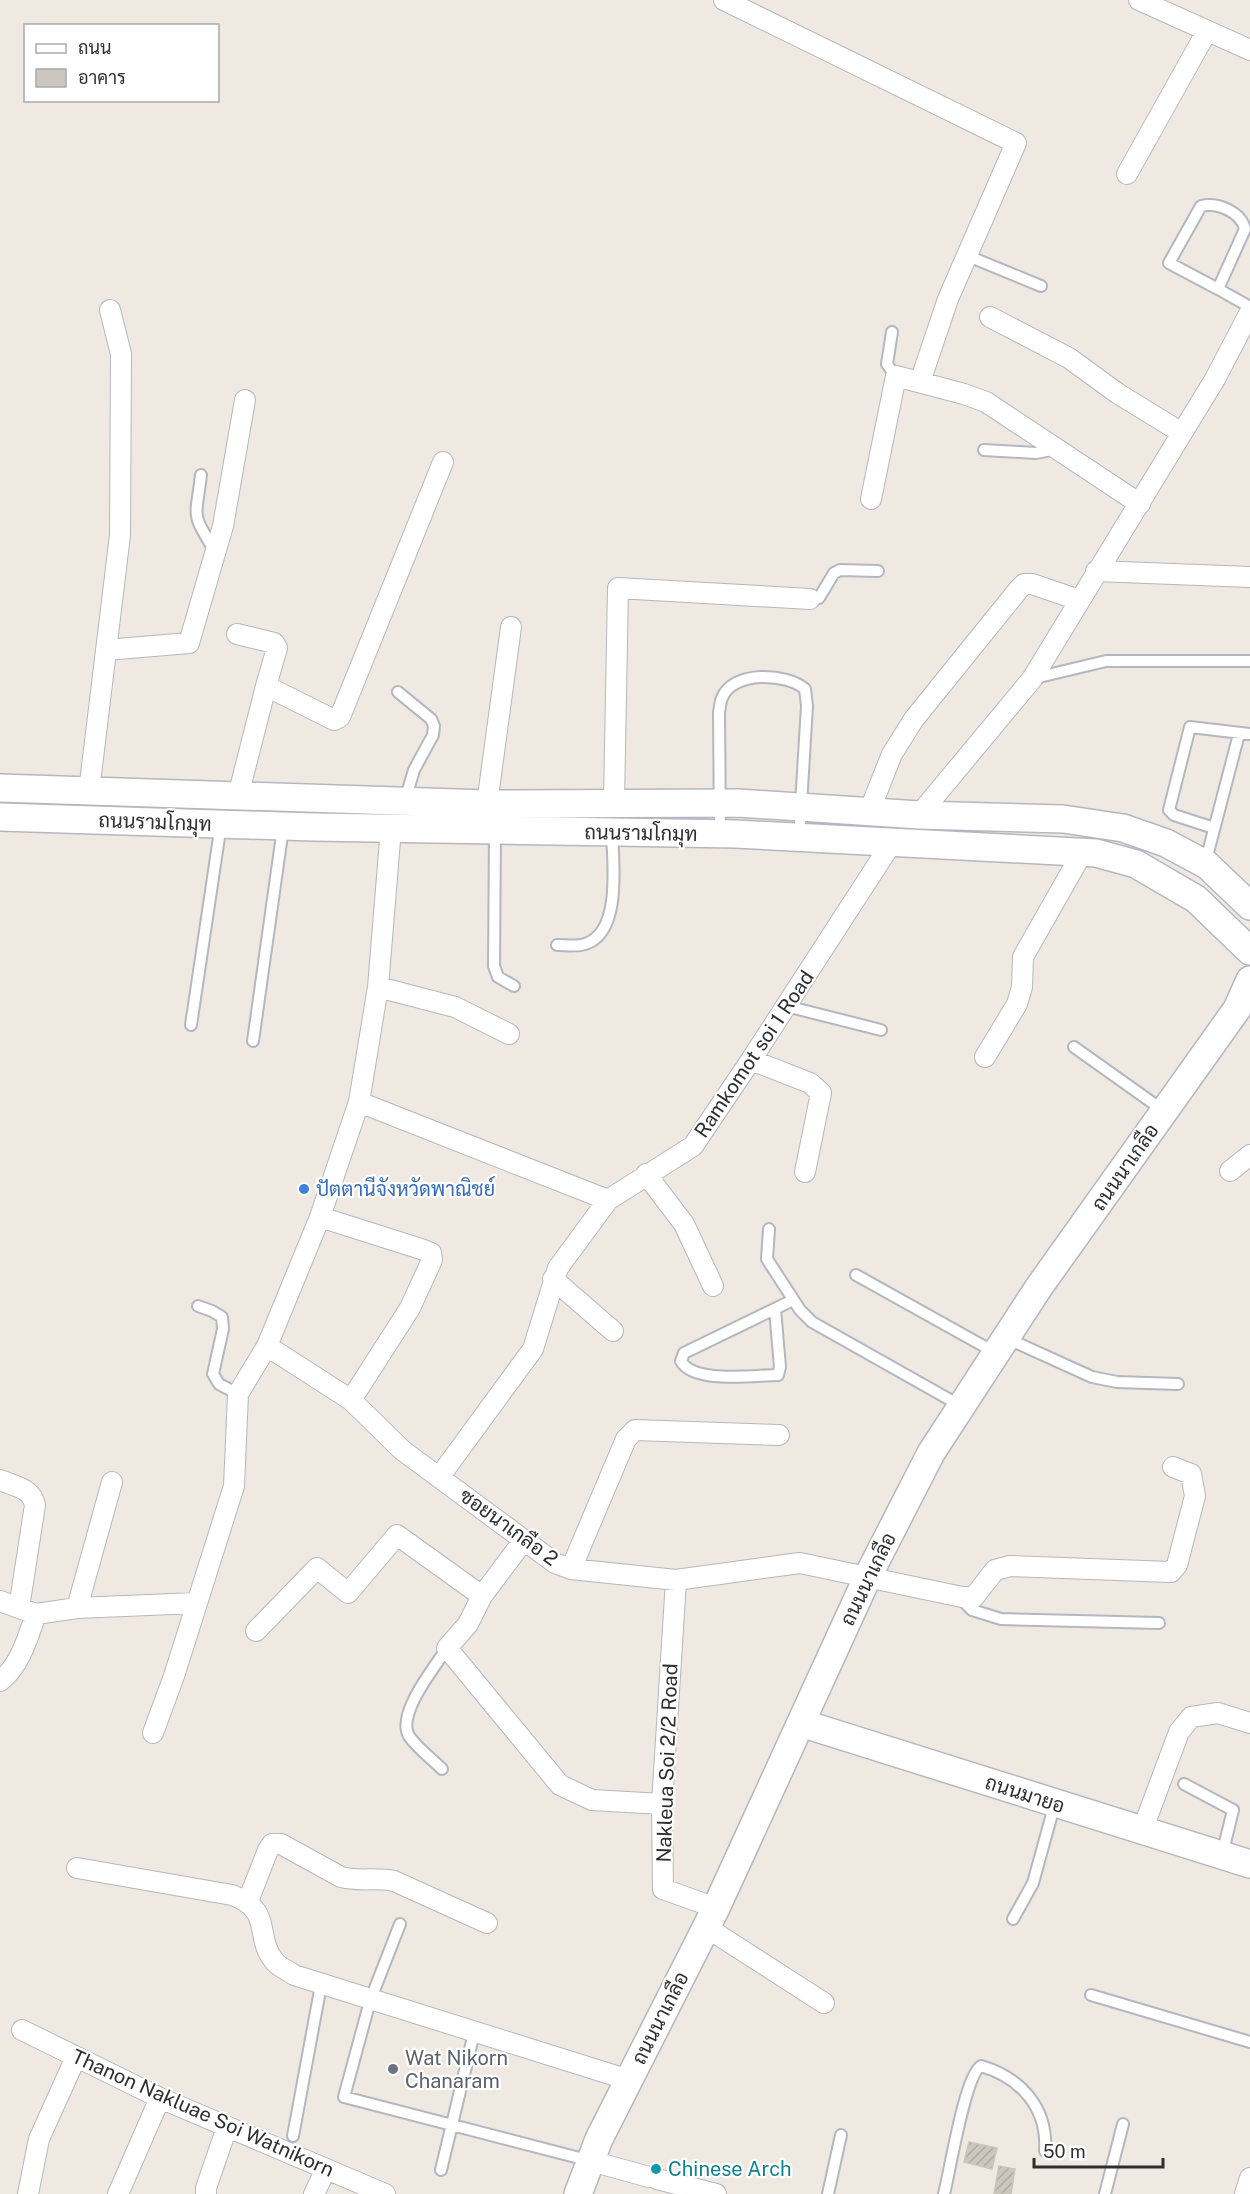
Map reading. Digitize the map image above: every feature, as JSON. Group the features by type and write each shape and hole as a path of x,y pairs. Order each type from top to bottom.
{"main road":[{"name":"ถนนรามโกมุท","path":"0,788 487,804 720,803 919,815 1063,819 1123,828 1166,843 1205,864 1250,906"},
{"name":"ถนนรามโกมุท","path":"0,818 720,834 1096,853 1136,864 1196,898 1250,951"},
{"name":"ถนนนาเกลือ","path":"578,2194 629,2080 711,1918 868,1576 931,1453 1001,1346 1164,1112 1244,1005 1250,980"},
{"name":"ถนนมายอ","path":"801,1723 1250,1864"}],"street":[{"path":"724,0 1016,143 948,299 920,382"},
{"path":"1139,0 1250,50"},
{"path":"1127,174 1207,31"},
{"path":"89,791 120,512 121,354 110,310"},
{"path":"919,815 1032,679 1096,571 1140,504 1250,312"},
{"path":"990,317 1069,358 1117,393 1182,433"},
{"path":"871,499 896,376 986,402 1140,504"},
{"path":"106,650 189,643 216,552 245,400"},
{"path":"266,686 334,720 340,717 443,462"},
{"path":"1096,571 1250,577"},
{"path":"869,812 892,754 914,719 1019,589 1024,584 1032,584 1079,600"},
{"path":"614,802 618,588 810,599"},
{"path":"487,804 511,627"},
{"path":"237,634 274,643 277,648 238,796"},
{"path":"153,1733 234,1486 238,1394 267,1346 320,1216 359,1102 378,987 391,828"},
{"name":"Ramkomot soi 1 Road","path":"440,1476 533,1350 558,1268 608,1200 693,1146 891,844"},
{"path":"985,1057 1017,1004 1022,987 1023,957 1082,853"},
{"path":"378,987 455,1007 509,1034"},
{"path":"751,1060 810,1083 821,1093 805,1172"},
{"path":"359,1102 608,1200"},
{"path":"1230,1171 1250,1155"},
{"path":"646,1174 684,1224 713,1286"},
{"path":"320,1216 431,1253 432,1260 410,1308 351,1400"},
{"path":"553,1279 613,1331"},
{"name":"ซอยนาเกลือ 2","path":"267,1346 351,1400 402,1450 555,1563 571,1569 676,1580 800,1563 958,1596"},
{"path":"571,1569 626,1440 635,1430 779,1435"},
{"path":"958,1596 975,1597 995,1570 1010,1566 1171,1572 1177,1565 1195,1496 1191,1474 1173,1467"},
{"path":"0,1480 28,1491 35,1505 25,1646 6,1676 0,1681"},
{"path":"77,1608 112,1482"},
{"path":"256,1631 317,1568 348,1593 397,1535 482,1596"},
{"path":"524,1540 482,1596 468,1624 447,1648 560,1785 592,1800 662,1804"},
{"name":"Nakleua Soi 2/2 Road","path":"676,1580 662,1804 663,1888 711,1918"},
{"path":"0,1601 28,1611 196,1603"},
{"path":"1142,1831 1179,1732 1191,1717 1218,1713 1250,1723"},
{"path":"249,1901 268,1850 272,1844 281,1844 341,1877 350,1880 379,1878 394,1881 487,1923"},
{"path":"77,1868 232,1895 249,1901 261,1919 275,1961 294,1975 370,2001 629,2080"},
{"path":"711,1918 824,2003"},
{"name":"Thanon Nakluae Soi Watnikorn","path":"22,2030 160,2098 384,2194"},
{"path":"28,2194 39,2139 76,2056"},
{"path":"118,2194 160,2098"},
{"path":"206,2194 227,2127"},
{"path":"591,2161 716,2194"},
{"path":"314,2194 326,2169"},
{"path":"1245,2194 1250,2178"}],"lane":[{"path":"1218,289 1245,229 1243,220 1228,209 1208,204 1201,206 1169,263 1250,307"},
{"path":"968,256 1041,286"},
{"path":"892,332 887,364 896,376"},
{"path":"984,450 1036,453 1057,449"},
{"path":"201,475 195,512 197,523 216,552"},
{"path":"810,599 819,598 834,573 840,570 878,571"},
{"path":"1032,679 1106,661 1250,661"},
{"path":"720,834 719,712 722,696 736,683 759,677 797,682 805,689 807,706 800,838"},
{"path":"398,692 430,719 434,726 432,735 414,770 405,800"},
{"path":"1205,864 1244,734 1190,727 1169,810 1174,814 1214,828"},
{"path":"191,1025 221,824"},
{"path":"253,1041 283,826"},
{"path":"495,830 494,966 498,977 514,986"},
{"path":"557,945 585,945 599,937 606,924 612,906 614,885 612,832"},
{"path":"786,1006 882,1030"},
{"path":"1074,1047 1164,1112"},
{"path":"769,1229 767,1259 793,1300 812,1322 961,1406"},
{"path":"856,1275 1001,1346 1092,1377 1117,1382 1179,1384"},
{"path":"774,1309 780,1367 778,1375 701,1376 684,1368 681,1361 684,1353 774,1309 793,1300"},
{"path":"198,1306 222,1317 223,1329 213,1374 219,1384 238,1394"},
{"path":"958,1596 972,1610 1001,1619 1159,1623"},
{"path":"442,1769 408,1735 406,1723 408,1710 447,1648"},
{"path":"1184,1784 1233,1810 1221,1855"},
{"path":"1013,1919 1033,1883 1055,1803"},
{"path":"400,1924 370,2001 344,2097 591,2161"},
{"path":"293,2136 321,1984"},
{"path":"1091,1995 1250,2042"},
{"path":"441,2170 474,2033"},
{"path":"944,2194 966,2095 975,2069 981,2066 1026,2090 1040,2112 1046,2131 1045,2151"},
{"path":"1105,2194 1124,2124"},
{"path":"828,2194 841,2135"}],"building":[{"path":"969,2142 997,2148 992,2169 964,2162"},
{"path":"999,2166 1015,2169 1011,2194 994,2194"}],"place":[{"name":"ปัตตานีจังหวัดพาณิชย์","path":"304,1189"},
{"name":"Wat Nikorn Chanaram","path":"393,2069"},
{"name":"Chinese Arch","path":"656,2169"}]}
